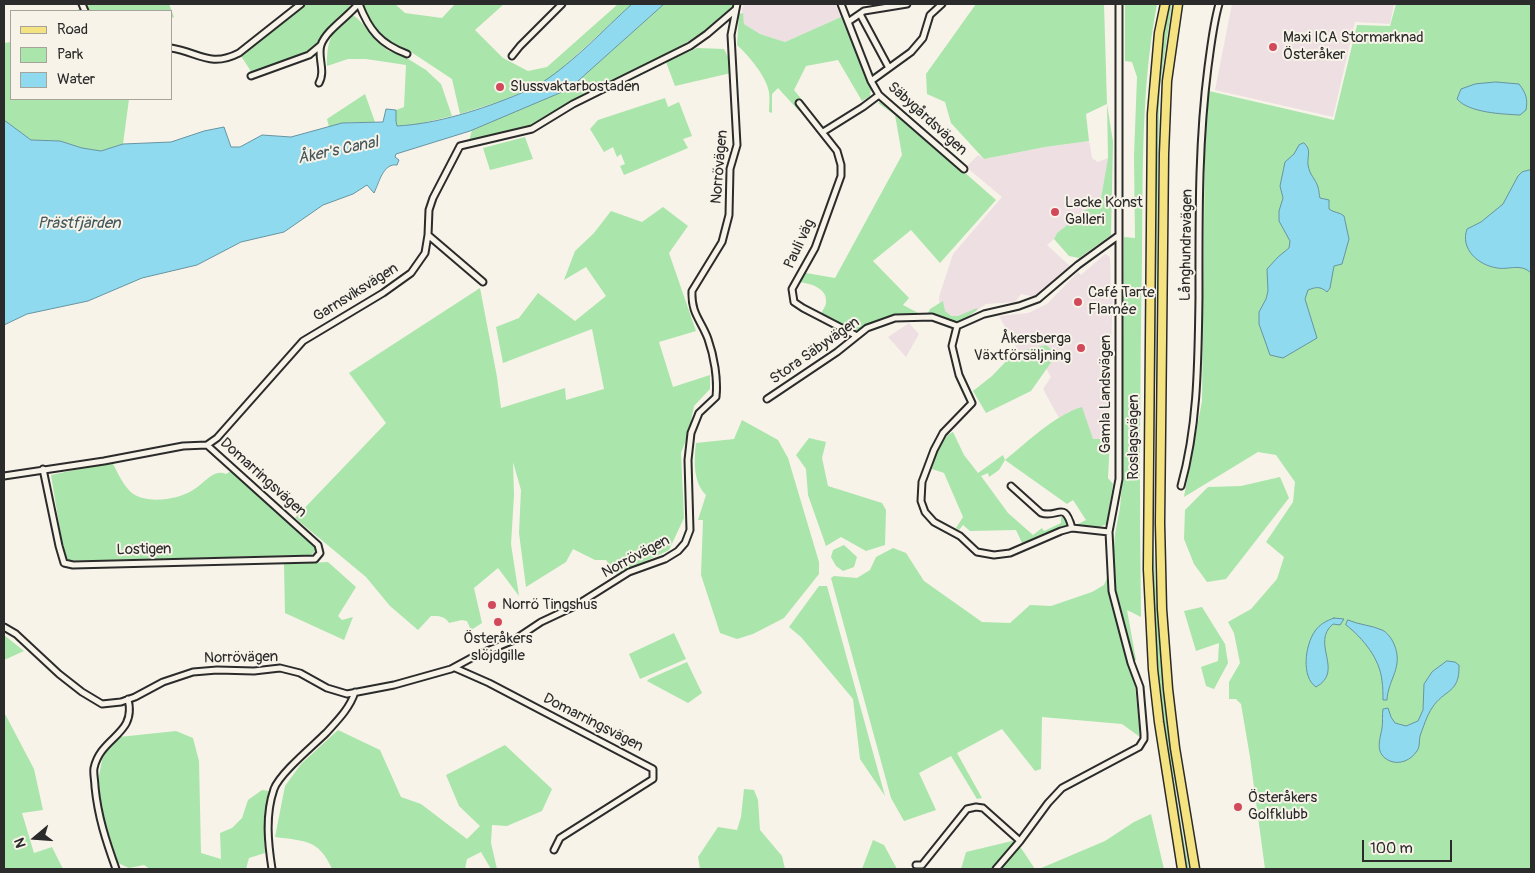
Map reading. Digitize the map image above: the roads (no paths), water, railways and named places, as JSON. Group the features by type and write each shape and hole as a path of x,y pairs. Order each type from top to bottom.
{"main road":[{"name":"Roslagsvägen","path":"1166,4 1159,34 1152,114 1148,570 1159,722 1182,869"},
{"name":"Roslagsvägen","path":"1178,4 1167,81 1164,154 1160,532 1162,609 1168,689 1175,748 1195,869"}],"street":[{"path":"172,48 214,60 228,58 239,53 301,4"},
{"path":"251,76 309,55 321,45 331,30 358,4 373,32 390,47 407,54"},
{"path":"512,56 562,4"},
{"name":"Säbygårdsvägen","path":"840,4 878,95 964,169"},
{"path":"848,22 864,11 907,4"},
{"path":"871,81 910,52 923,38 930,15 942,4"},
{"name":"Gamla Landsvägen","path":"1020,841 1048,803 1062,788 1139,747 1144,739 1140,687 1131,663 1112,591 1109,532 1119,479 1119,4"},
{"name":"Långhundravägen","path":"1182,486 1195,415 1202,130 1214,22 1219,4"},
{"name":"Garnsviksvägen","path":"207,445 217,438 303,341 412,273 425,252 431,204 460,146 532,129 573,104 690,46 707,34 736,7"},
{"name":"Norrövägen","path":"4,627 16,634 58,674 102,704 128,700 163,682 193,672 216,670 254,671 280,668 300,673 327,688 347,694 394,685 455,668 475,656 514,640 541,622 575,606 629,572 678,551 685,543 690,530 688,460 691,433 699,413 716,397 717,389 708,339 692,307 692,291 722,242 729,214 730,169 737,145 731,35 736,7"},
{"path":"860,14 890,68"},
{"path":"319,83 322,78 321,45"},
{"path":"823,132 863,107 878,95"},
{"name":"Pauli väg","path":"799,103 837,151 841,165 841,176 815,248 792,289 794,302 857,336"},
{"path":"428,235 483,282"},
{"path":"1109,532 1072,528 1010,553 988,554 977,552 966,541 934,522 925,512 920,501 922,482 934,450 943,433 972,402 952,346 958,326 984,314 1019,306 1038,299 1078,265 1118,236"},
{"name":"Stora Säbyvägen","path":"767,399 837,352 867,328 895,318 932,317 958,326"},
{"path":"4,476 43,468 104,461 183,446 207,445"},
{"name":"Domarringsvägen","path":"207,445 318,545 320,553"},
{"name":"Lostigen","path":"43,468 64,563 73,565 315,559 320,553"},
{"path":"1011,486 1041,513 1058,511 1066,513 1069,516 1072,528"},
{"name":"Domarringsvägen","path":"455,668 489,682 653,769 653,778 560,838 554,850"},
{"path":"272,869 268,847 268,823 274,788 283,775 335,723 353,699 355,692"},
{"path":"116,869 101,829 94,769 102,749 126,726 130,716 128,700"},
{"path":"916,865 922,865 967,809 976,807 983,808 1020,841 996,869"}],"water":[{"name":"Prästfjärden","path":"632,4 664,4 569,89 470,131 396,154 395,157 399,160 397,165 392,165 385,170 374,193 367,185 353,194 323,205 284,232 241,242 197,265 142,278 88,301 27,314 4,325 4,120 31,140 60,141 82,148 101,151 123,144 171,142 204,131 224,127 231,147 240,147 262,135 291,137 342,123 383,122 386,109 396,110 397,126 412,125 459,115 519,94 540,84 578,55"},
{"path":"1496,82 1519,84 1526,96 1526,110 1520,115 1487,112 1462,104 1457,99 1461,89 1475,84"},
{"path":"1304,143 1309,151 1309,169 1318,187 1320,198 1329,200 1329,209 1344,216 1349,239 1342,264 1334,266 1330,288 1327,292 1318,288 1308,290 1305,299 1317,338 1283,358 1270,355 1259,324 1259,312 1268,291 1267,269 1289,248 1290,241 1279,221 1279,211 1283,198 1280,186 1285,162 1294,154 1299,145"},
{"path":"1531,170 1531,273 1523,268 1497,268 1477,260 1468,249 1466,243 1467,229 1481,222 1503,204 1518,176 1522,172"},
{"path":"1334,618 1344,619 1340,625 1333,624 1327,632 1325,648 1328,673 1324,680 1316,687 1311,682 1306,669 1309,644 1319,626"},
{"path":"1348,620 1382,630 1393,642 1397,652 1397,660 1387,700 1383,700 1383,686 1378,665 1370,650 1359,636 1346,625"},
{"path":"1447,661 1455,662 1459,665 1457,681 1430,711 1420,736 1417,751 1401,762 1390,761 1385,758 1379,746 1383,709 1388,708 1395,723 1406,726 1418,721 1423,710 1424,684 1432,672"}],"place":[{"name":"Maxi ICA Stormarknad Österåker","path":"1273,47"},
{"name":"Slussvaktarbostaden","path":"500,87"},
{"name":"Lacke Konst Galleri","path":"1055,212"},
{"name":"Café Tarte Flamée","path":"1078,302"},
{"name":"Åkersberga Växtförsäljning","path":"1081,348"},
{"name":"Norrö Tingshus","path":"492,605"},
{"name":"Österåkers slöjdgille","path":"498,622"},
{"name":"Österåkers Golfklubb","path":"1238,807"}],"water label":[{"name":"Åker's Canal","path":"338,151"}]}
